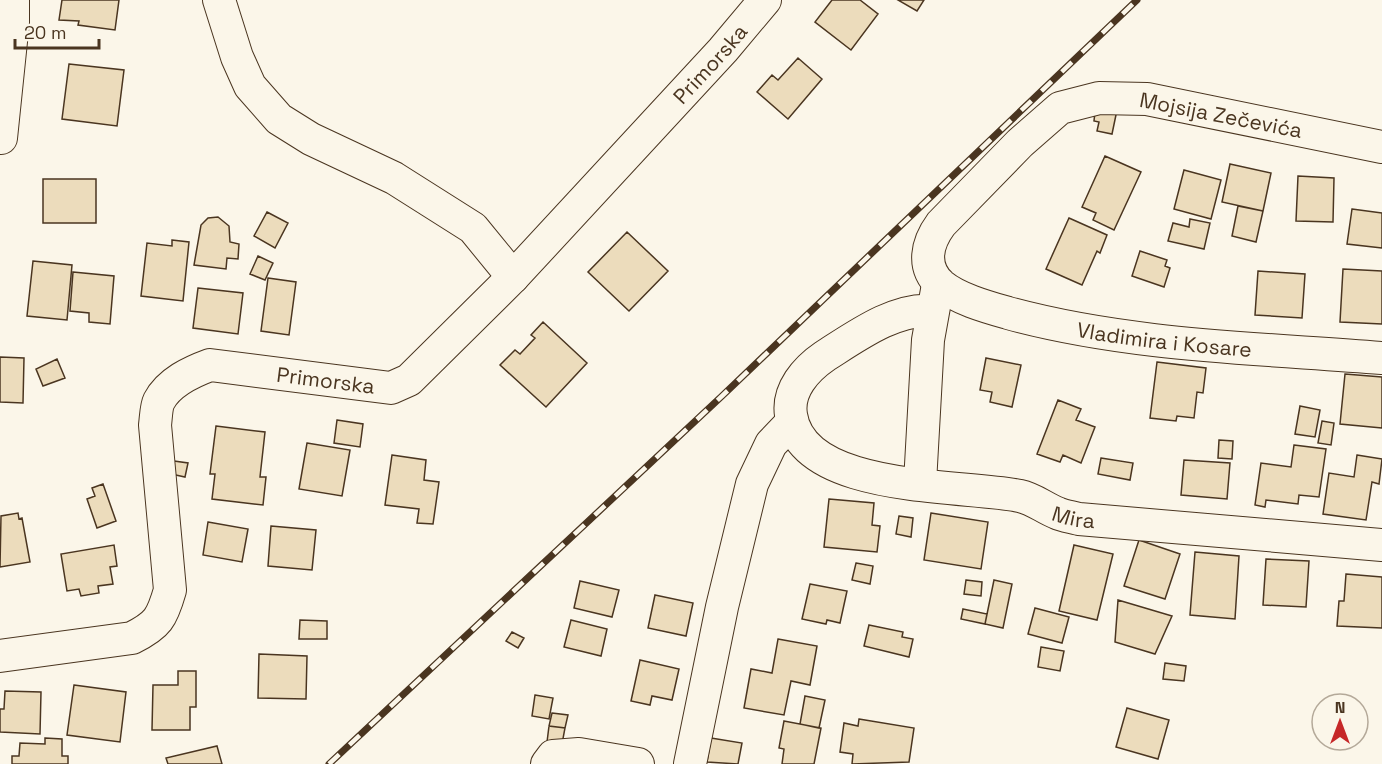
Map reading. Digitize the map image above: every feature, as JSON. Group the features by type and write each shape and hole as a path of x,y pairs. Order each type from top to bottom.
{"street":[{"path":"1,138 13,22 13,0"},
{"path":"219,0 237,57 250,86 279,119 311,139 394,178 473,228 513,277"},
{"name":"Primorska","path":"0,656 132,638 150,629 163,614 170,590 155,425 159,401 174,384 192,372 210,366 392,388 409,380 513,277 723,51 765,0"},
{"name":"Mojsija Zečevića","path":"942,295 928,261 930,238 958,205 1020,143 1060,108 1099,98 1147,99 1382,147"},
{"path":"690,764 722,607 752,484 771,444 792,422 790,411 794,388 812,364 891,319 921,310 942,295"},
{"path":"920,483 923,399 942,295"},
{"name":"Vladimira i Kosare","path":"942,295 1088,331 1382,358"},
{"name":"Mira","path":"792,422 805,446 841,469 875,478 1022,496 1056,513 1079,519 1382,546"},
{"path":"550,760 579,754 638,764"}],"building":[{"path":"62,0 119,0 115,30 78,25 79,21 59,20"},
{"path":"832,0 860,0 878,14 851,50 815,22"},
{"path":"898,0 924,0 917,11"},
{"path":"798,58 822,79 788,119 757,92 772,75 778,80"},
{"path":"69,64 124,70 117,126 62,119"},
{"path":"1117,110 1112,134 1097,131 1099,122 1094,121 1095,112"},
{"path":"1105,156 1141,172 1114,230 1093,220 1096,213 1082,207"},
{"path":"1230,164 1271,173 1263,211 1222,202"},
{"path":"1184,170 1221,180 1211,219 1174,209"},
{"path":"1298,176 1334,178 1333,222 1296,221"},
{"path":"43,179 96,179 96,223 43,223"},
{"path":"1238,206 1263,211 1256,242 1232,236"},
{"path":"1352,209 1382,213 1382,248 1347,244"},
{"path":"267,212 288,223 275,248 254,236"},
{"path":"218,217 229,226 230,242 239,244 238,259 227,258 226,269 194,265 201,225 208,218"},
{"path":"1069,218 1107,235 1082,285 1046,269"},
{"path":"1190,219 1210,223 1204,249 1168,241 1173,223 1189,227"},
{"path":"627,232 668,271 629,311 588,272"},
{"path":"172,240 189,242 183,301 141,296 147,243 172,246"},
{"path":"1140,251 1167,260 1165,266 1170,268 1164,287 1132,276"},
{"path":"258,256 273,263 265,280 250,274"},
{"path":"33,261 72,265 67,320 27,316"},
{"path":"1343,269 1382,271 1382,324 1340,322"},
{"path":"1258,271 1305,274 1302,318 1255,315"},
{"path":"73,272 114,276 110,324 89,322 89,313 70,311"},
{"path":"268,278 296,282 289,335 261,331"},
{"path":"198,288 243,293 238,334 193,328"},
{"path":"543,322 587,363 546,407 500,365 515,350 520,354 535,338 531,335"},
{"path":"0,357 24,358 23,403 0,402"},
{"path":"986,358 1021,365 1012,407 990,402 992,392 980,390"},
{"path":"57,359 65,378 43,386 36,369"},
{"path":"1157,362 1206,368 1203,393 1197,392 1194,418 1177,416 1176,421 1150,418"},
{"path":"1345,374 1382,377 1382,428 1340,424"},
{"path":"1058,400 1081,409 1076,420 1095,427 1081,463 1063,455 1060,462 1037,454"},
{"path":"1300,406 1320,410 1315,437 1295,434"},
{"path":"337,420 363,424 360,447 334,443"},
{"path":"1322,421 1334,423 1331,445 1318,443"},
{"path":"216,426 265,432 260,477 266,477 263,505 212,499 215,474 210,474"},
{"path":"1219,440 1233,441 1232,459 1218,458"},
{"path":"307,443 350,450 342,496 299,489"},
{"path":"1294,445 1326,449 1319,497 1299,495 1298,504 1266,500 1265,507 1255,505 1261,463 1291,467"},
{"path":"392,455 426,460 424,480 439,482 433,524 417,523 419,509 385,505"},
{"path":"1357,455 1382,459 1379,484 1372,482 1366,520 1323,514 1329,473 1354,477"},
{"path":"1101,458 1133,463 1130,480 1098,474"},
{"path":"1184,460 1230,463 1227,499 1181,495"},
{"path":"174,461 188,463 185,477 171,474"},
{"path":"103,484 116,521 97,528 87,499 95,496 92,488"},
{"path":"829,499 874,503 872,525 880,526 877,552 824,547"},
{"path":"18,513 19,519 22,518 30,562 0,567 1,516"},
{"path":"931,513 988,522 981,569 924,560"},
{"path":"899,516 913,518 911,537 896,534"},
{"path":"208,522 248,529 242,562 203,555"},
{"path":"271,526 316,530 312,570 268,566"},
{"path":"1139,540 1180,554 1165,599 1124,586"},
{"path":"114,545 117,566 110,567 113,584 98,586 99,593 81,596 79,589 67,591 61,554"},
{"path":"1074,545 1113,554 1097,620 1059,611"},
{"path":"1195,552 1239,556 1235,619 1190,615"},
{"path":"1266,559 1309,561 1306,607 1263,605"},
{"path":"856,563 873,566 870,584 852,580"},
{"path":"1346,574 1382,577 1382,628 1337,626 1339,601 1344,601"},
{"path":"966,580 982,582 981,596 964,594"},
{"path":"994,580 1012,584 1003,628 985,624"},
{"path":"580,581 619,590 612,617 574,608"},
{"path":"810,584 847,591 840,623 827,620 826,624 802,619"},
{"path":"655,595 693,603 686,636 648,628"},
{"path":"1118,600 1172,616 1155,654 1115,642"},
{"path":"1035,608 1069,617 1062,643 1028,634"},
{"path":"963,609 987,614 985,624 961,619"},
{"path":"300,620 327,621 327,639 299,639"},
{"path":"571,620 607,629 601,656 564,647"},
{"path":"869,625 903,632 902,637 913,639 909,657 864,646"},
{"path":"512,632 524,638 518,648 506,641"},
{"path":"778,639 817,646 810,685 791,681 784,715 744,708 751,669 772,673"},
{"path":"1041,647 1064,651 1060,671 1038,667"},
{"path":"259,654 307,656 306,699 258,698"},
{"path":"640,660 679,669 672,700 652,696 650,705 631,701"},
{"path":"1165,663 1186,666 1184,681 1163,679"},
{"path":"178,671 196,671 196,707 190,707 190,730 152,730 153,685 178,685"},
{"path":"74,685 126,692 120,742 67,735"},
{"path":"5,691 41,692 40,734 0,732 0,709 4,709"},
{"path":"535,695 553,698 549,719 532,716"},
{"path":"805,696 825,700 819,728 800,724"},
{"path":"1127,708 1169,720 1158,759 1116,747"},
{"path":"552,713 568,715 565,728 549,726"},
{"path":"859,719 914,728 909,762 852,764 853,754 840,752 844,723 858,726"},
{"path":"784,721 821,728 814,764 782,764 784,749 779,748"},
{"path":"549,726 565,728 562,744 547,742"},
{"path":"45,738 62,739 62,756 68,756 68,764 12,764 12,756 19,756 20,743 45,744"},
{"path":"711,738 742,743 738,764 707,762"},
{"path":"217,746 222,764 168,764 166,758"}],"railway":[{"path":"329,764 722,396 1137,0"}]}
